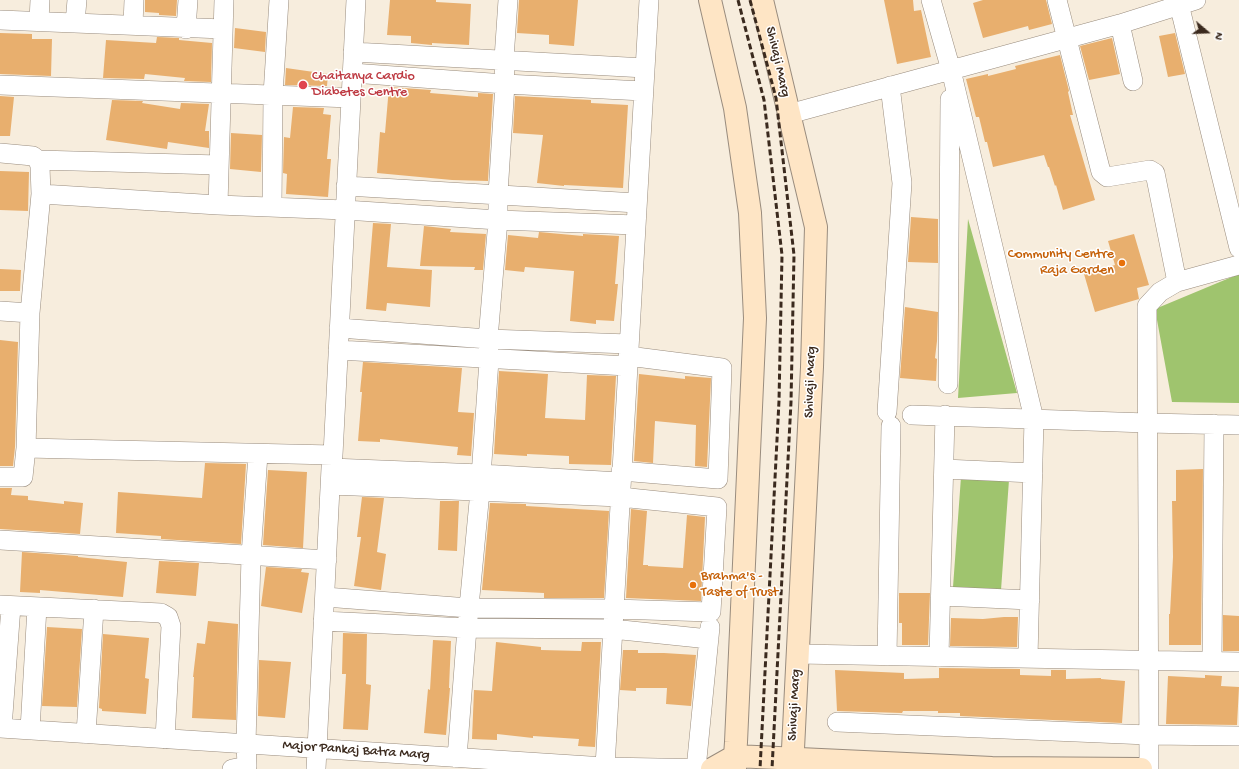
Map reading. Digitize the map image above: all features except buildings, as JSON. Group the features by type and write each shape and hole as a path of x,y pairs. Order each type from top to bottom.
{"main road":[{"path":"710,0 735,108 750,213 755,318 735,763"},
{"name":"Shivaji Marg","path":"762,0 816,227 812,375 793,764"},
{"path":"712,769 735,763 992,768 1141,769"}],"street":[{"path":"39,21 40,0"},
{"path":"75,23 77,0"},
{"path":"133,25 134,0"},
{"path":"186,29 188,0"},
{"path":"218,205 220,93 224,0"},
{"path":"272,207 272,95 279,0"},
{"path":"316,769 356,0"},
{"path":"457,758 467,628 481,483 489,360 488,339 498,220 498,194 505,84 504,59 508,0"},
{"path":"604,767 649,0"},
{"path":"931,0 950,70 1034,419 1028,658"},
{"path":"1057,0 1101,172 1107,177 1147,170 1155,173 1177,282"},
{"path":"789,114 1120,24 1184,2 1239,248"},
{"path":"0,20 133,25 186,29 223,29"},
{"path":"1120,24 1134,81"},
{"path":"353,52 504,59 645,68"},
{"path":"948,384 950,70"},
{"path":"352,73 505,84 643,91"},
{"path":"0,85 351,98"},
{"path":"887,656 889,419 902,183 890,86"},
{"path":"0,153 33,156 38,160 40,166 41,194 30,313 26,448 23,477 0,477"},
{"path":"38,160 219,165"},
{"path":"346,186 637,203"},
{"path":"41,194 218,205 345,210 498,220 636,225"},
{"path":"1149,769 1147,306 1160,292 1177,282 1239,265"},
{"path":"0,311 30,313"},
{"path":"339,328 488,339 628,355 722,368 712,612 696,769"},
{"path":"338,350 489,360 628,355"},
{"path":"912,414 1147,423 1239,424"},
{"path":"939,657 945,415"},
{"path":"1212,661 1214,424"},
{"path":"26,448 258,454 332,470 481,483 620,483 718,479"},
{"path":"242,768 246,744 251,556 258,454"},
{"path":"944,469 1033,473"},
{"path":"620,483 717,507"},
{"path":"0,540 327,560"},
{"path":"941,596 1030,600"},
{"path":"325,597 469,608 613,609 712,612"},
{"path":"1,728 5,606 161,613 168,617 171,626 164,739"},
{"path":"30,730 37,607"},
{"path":"86,734 94,610"},
{"path":"323,621 467,628 612,629 709,639"},
{"path":"798,654 1239,662"},
{"path":"837,722 1148,736 1239,736"},
{"name":"Major Pankaj Batra Marg","path":"1,728 317,749 396,761 457,758 510,765 712,769"}],"green space":[{"path":"968,219 1017,393 958,398"},
{"path":"1239,274 1239,403 1172,402 1155,309"},
{"path":"961,477 1009,480 1001,590 953,587"}],"railway":[{"path":"738,0 764,100 782,255 779,401 760,769"},
{"path":"750,0 776,98 794,255 791,402 772,769"}],"place":[{"name":"Chaitanya Cardio Diabetes Centre","path":"303,85"},
{"name":"Community Centre Raja Garden","path":"1122,263"},
{"name":"Brahma's - Taste of Trust","path":"693,585"}]}
